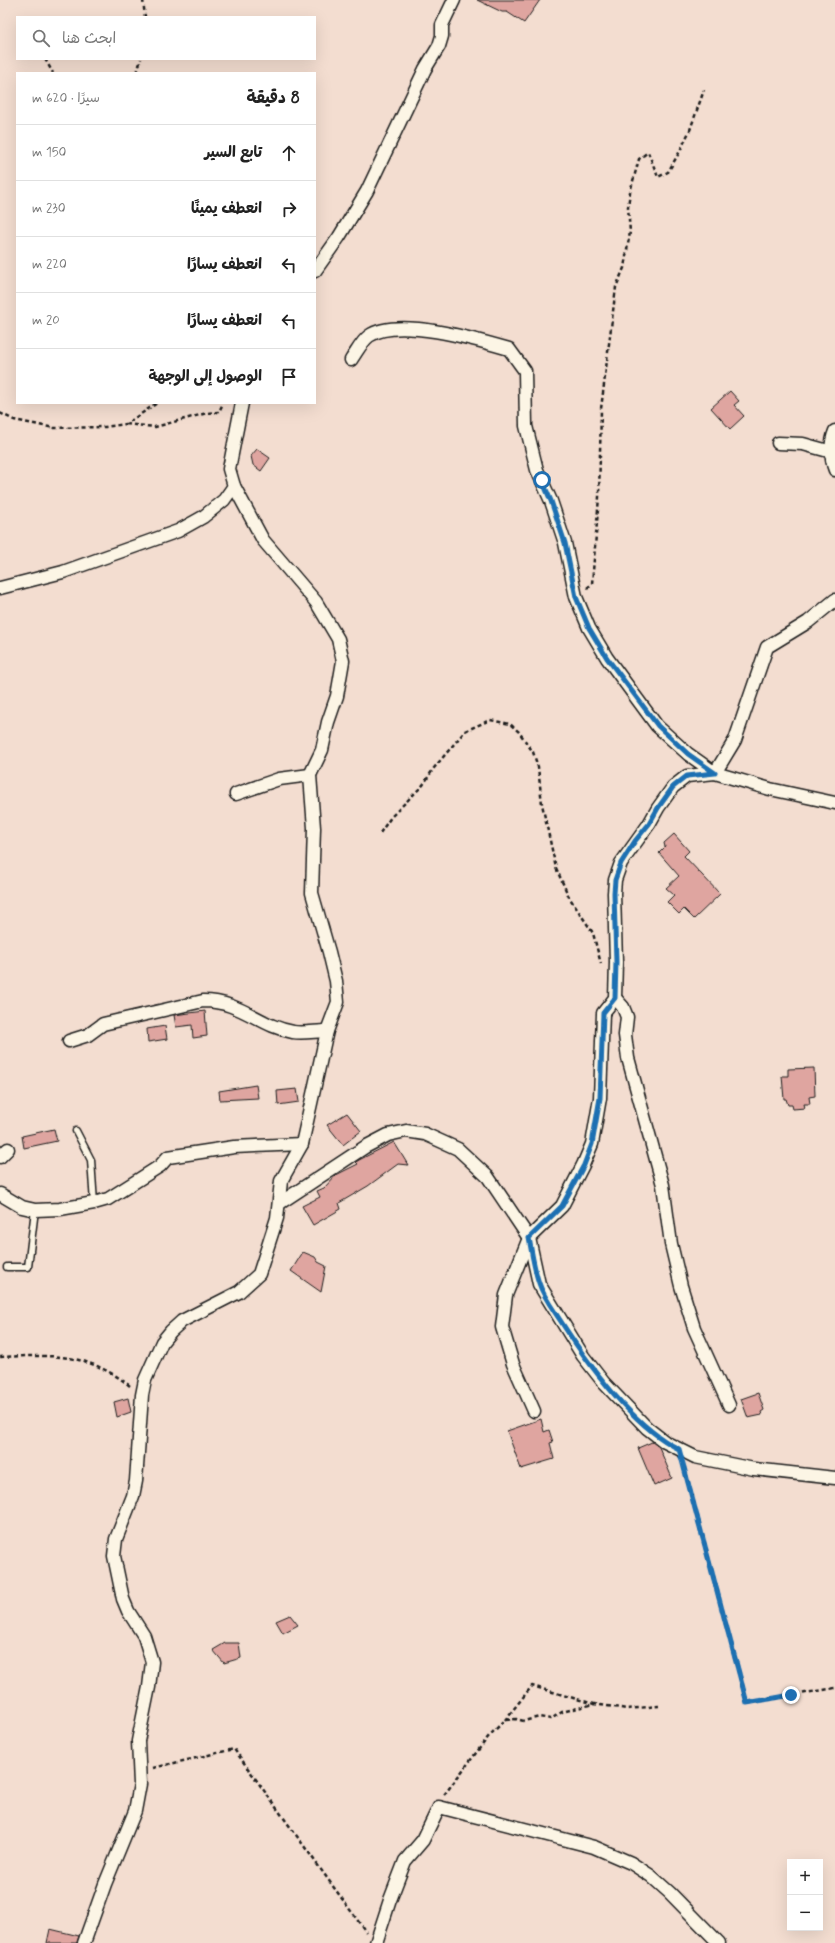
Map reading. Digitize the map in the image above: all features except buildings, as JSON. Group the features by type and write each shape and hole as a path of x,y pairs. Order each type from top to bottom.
{"street":[{"path":"316,270 339,237 367,190 425,70 439,46 442,36 442,25 454,0"},
{"path":"351,360 369,336 389,328 416,328 509,349 525,371 526,426 537,470 551,501 565,543 576,597 589,628 607,658 658,726 688,754 715,773 770,788 835,803"},
{"path":"84,1943 105,1884 135,1811 141,1770 138,1741 149,1687 152,1662 148,1646 128,1611 123,1599 114,1556 116,1539 133,1496 136,1481 142,1395 150,1366 162,1342 171,1331 182,1321 239,1292 259,1274 269,1247 280,1202 281,1181 302,1144 327,1031 338,1002 336,981 312,893 314,828 310,775 322,750 328,722 337,696 343,661 338,639 316,602 263,540 234,486 229,470 242,404"},
{"path":"835,431 831,441 832,465 835,470"},
{"path":"778,443 803,444 832,452"},
{"path":"0,588 63,572 178,531 203,517 224,500 234,486"},
{"path":"715,773 735,740 767,647 808,622 835,600"},
{"path":"534,1411 513,1364 502,1327 506,1295 529,1238 562,1206 584,1165 592,1144 600,1098 603,1013 615,998 615,880 621,863 673,787 687,776 715,773"},
{"path":"236,794 279,779 310,775"},
{"path":"615,998 623,1007 627,1017 625,1035 628,1058 663,1185 671,1244 681,1286 694,1328 729,1405"},
{"path":"69,1041 88,1035 103,1024 203,1001 217,1001 230,1004 274,1026 293,1033 327,1031"},
{"path":"280,1202 365,1147 388,1135 406,1131 425,1134 458,1149 488,1177 529,1238 539,1284 583,1356 604,1383 647,1428 665,1442 695,1457 754,1469 835,1478"},
{"path":"0,1194 22,1207 35,1210 60,1209 108,1199 160,1166 168,1157 234,1147 302,1144"},
{"path":"373,1940 406,1862 423,1840 439,1807 594,1848 631,1863 651,1876 670,1893 719,1943"}],"lane":[{"path":"76,1131 91,1160 94,1203"},
{"path":"7,1267 28,1267 35,1210"}],"path":[{"path":"143,0 145,16"},
{"path":"46,60 52,72"},
{"path":"137,72 142,60"},
{"path":"576,597 592,584 599,498 600,410 616,287 624,268 630,232 628,207 634,175 639,159 648,152 658,177 668,172 690,130 704,90"},
{"path":"126,424 156,404"},
{"path":"0,413 14,420 54,428 79,428 126,424 156,427 207,413 219,412 223,404"},
{"path":"380,833 391,817 423,785 434,768 466,731 490,720 510,724 528,743 536,759 542,804 553,856 560,879 569,897 593,933 601,963 608,976 616,983"},
{"path":"0,1357 68,1357 103,1367 142,1395"},
{"path":"679,1449 747,1703 835,1688"},
{"path":"439,1807 447,1790 489,1736 505,1720 532,1686 594,1704 627,1710 659,1706"},
{"path":"505,1720 516,1719 524,1721 539,1717 551,1719 562,1712 594,1704"},
{"path":"141,1770 234,1749 373,1940"}],"route":[{"path":"542,480 551,501 565,543 576,597 589,628 607,658 658,726 688,754 715,773 687,776 673,787 621,863 615,880 614,893 616,931 615,998 603,1013 600,1098 592,1144 584,1165 562,1206 529,1238 534,1264 539,1284 555,1312 583,1356 604,1383 647,1428 665,1442 679,1449 747,1703 791,1695"}]}
